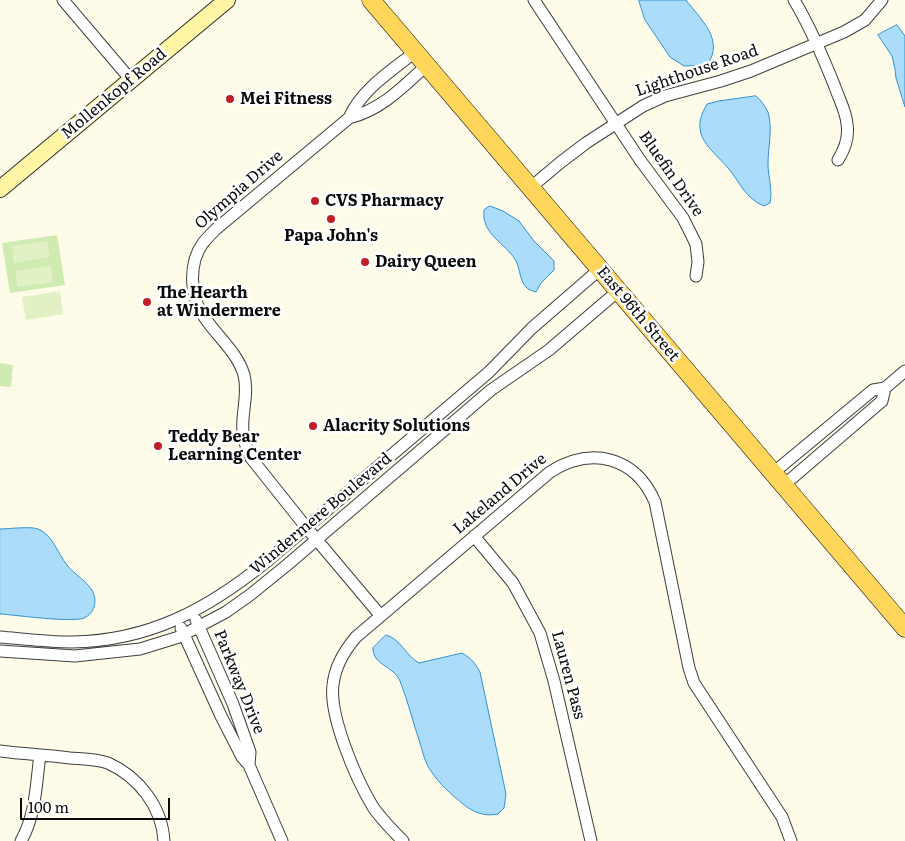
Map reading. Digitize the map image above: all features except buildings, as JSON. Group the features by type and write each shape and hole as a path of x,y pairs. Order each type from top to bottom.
{"main road":[{"name":"East 96th Street","path":"371,0 905,628"}],"street":[{"path":"63,0 131,80"},
{"name":"Mollenkopf Road","path":"0,188 227,0"},
{"name":"Bluefin Drive","path":"534,0 691,231 698,257 696,276"},
{"path":"794,0 818,44 846,120 846,139 843,152 838,160"},
{"name":"Lighthouse Road","path":"530,188 561,162 639,108 657,100 744,74 818,44 860,23 871,14 882,0"},
{"name":"Olympia Drive","path":"349,118 362,96 415,52"},
{"name":"Olympia Drive","path":"380,615 255,465 248,452 243,432 246,396 244,376 235,357 199,310 195,298 194,262 203,243 216,228 349,118 363,114 382,104 426,66"},
{"name":"Windermere Boulevard","path":"0,637 73,642 101,640 147,631 192,613 242,582 489,372 532,328 600,269"},
{"name":"Windermere Boulevard","path":"0,652 75,656 140,649 200,627 239,604 491,390 549,350 618,291"},
{"path":"779,479 873,390 885,388 905,371"},
{"path":"779,479 882,401 885,388"},
{"name":"Lakeland Drive","path":"403,841 381,817 367,796 339,727 333,705 333,687 334,674 341,657 356,637 380,615 550,472 570,461 588,457 600,458 622,465 639,476 655,502 689,668 694,683 782,817 792,841"},
{"name":"Lauren Pass","path":"474,536 513,583 540,633 554,681 591,841"},
{"name":"Parkway Drive","path":"192,613 200,627 233,704 250,752 249,765"},
{"name":"Parkway Drive","path":"177,620 225,724 242,757 249,765 282,841"},
{"path":"0,751 91,760 107,763 122,771 145,792 154,804 162,822 164,841"},
{"path":"21,841 31,820 40,755"}],"green space":[{"path":"57,235 65,285 10,293 2,243"},
{"path":"47,241 50,257 14,263 12,246"},
{"path":"51,266 53,282 18,287 15,271"},
{"path":"60,291 63,314 26,320 22,297"},
{"path":"0,363 13,365 11,387 0,386"}],"water":[{"path":"639,0 686,0 704,23 712,39 712,56 707,65 684,66 670,57 645,20"},
{"path":"897,25 905,36 905,107 896,78 892,56 878,35"},
{"path":"756,96 768,112 770,124 768,164 771,198 770,203 764,206 747,194 728,168 707,145 701,134 700,126 707,104"},
{"path":"490,206 503,211 519,221 534,241 554,261 554,270 541,283 536,292 528,289 524,284 516,261 486,226 484,210"},
{"path":"34,528 47,535 71,570 91,588 95,600 93,609 88,616 68,620 0,614 0,529"},
{"path":"386,635 399,643 419,663 462,653 474,663 480,672 506,794 504,808 498,814 483,814 467,807 441,785 434,776 424,758 400,681 374,654 373,648"}],"place":[{"name":"Mei Fitness","path":"230,99"},
{"name":"CVS Pharmacy","path":"315,201"},
{"name":"Papa John's","path":"331,219"},
{"name":"Dairy Queen","path":"365,262"},
{"name":"The Hearth at Windermere","path":"147,302"},
{"name":"Alacrity Solutions","path":"313,426"},
{"name":"Teddy Bear Learning Center","path":"158,446"}]}
